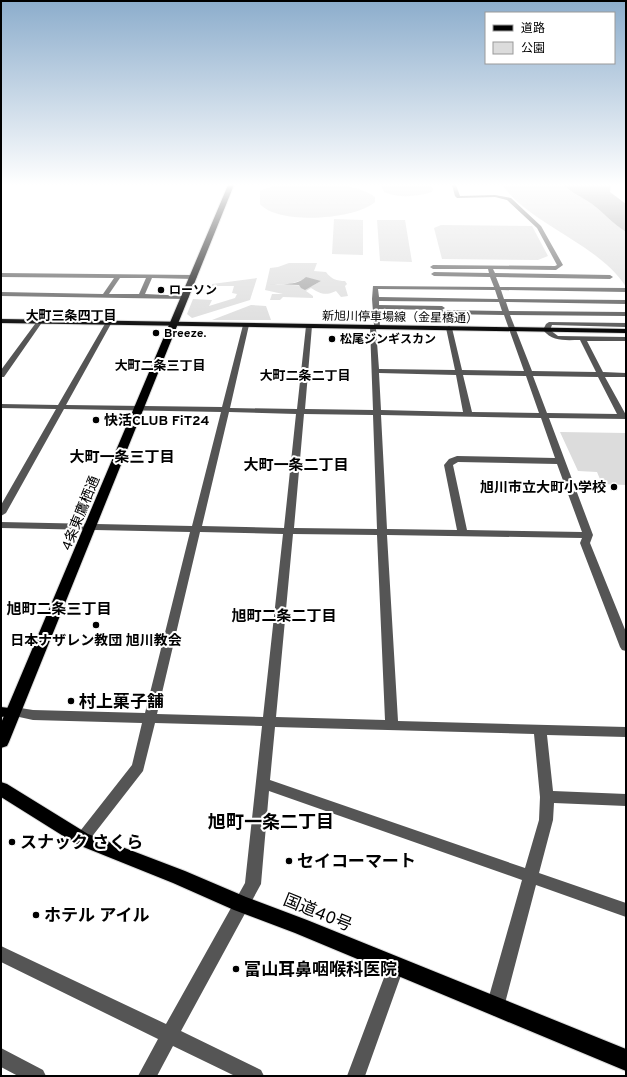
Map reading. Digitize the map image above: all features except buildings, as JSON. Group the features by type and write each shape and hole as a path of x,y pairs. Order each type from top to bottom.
{"highway":[{"name":"4条東鷹栖通","path":"1,742 7,712 91,526 211,235"},
{"name":"国道40号","path":"1,790 82,839 179,877 241,904 300,926 396,967 626,1060"}],"main road":[{"name":"新旭川停車場線（金星橋通）","path":"38,323 107,324 160,327 174,324 375,327 444,320 513,329 626,331"},
{"path":"1,321 38,323"},
{"path":"1,324 38,323"}],"street":[{"path":"434,274 556,268 560,265 544,235"},
{"path":"468,414 444,320 433,266 550,276 610,277"},
{"path":"546,268 573,324"},
{"path":"492,271 588,535 585,544 626,647"},
{"path":"1,275 194,277"},
{"path":"106,296 118,276"},
{"path":"141,296 150,277"},
{"path":"392,725 375,371 375,287 626,290"},
{"path":"1,294 186,297"},
{"path":"376,299 626,302"},
{"path":"376,308 444,320 507,313 626,314"},
{"path":"1,375 38,323"},
{"path":"626,325 551,323 548,325 546,330 556,338 626,339"},
{"path":"1,513 107,324"},
{"path":"82,839 138,767 246,325"},
{"path":"147,1076 253,884 309,326"},
{"path":"1,406 624,417 582,338"},
{"path":"375,371 626,374"},
{"path":"463,533 448,465 452,461 457,459 562,461"},
{"path":"1,525 382,533 588,535"},
{"path":"7,712 33,715 626,732"},
{"path":"495,1006 546,820 547,797 540,730"},
{"path":"264,783 531,878 626,910"},
{"path":"547,797 626,800"},
{"path":"1,954 255,1076"},
{"path":"356,1076 396,967"},
{"path":"1,1056 37,1076"}],"green space":[{"path":"333,235 363,235 363,255 332,254"},
{"path":"378,235 408,235 412,262 380,261"},
{"path":"436,235 537,235 548,256 538,260 442,259"},
{"path":"565,235 626,235 626,287 614,272 600,259"},
{"path":"289,263 317,263 314,271 326,272 334,279 345,281 347,284 345,286 348,296 341,297 336,291 323,294 311,288 306,291 313,296 313,298 283,297 280,300 270,300 272,294 283,294 265,290 270,268","holes":["302,280 321,281 312,286 269,284 290,284"]},
{"path":"257,278 250,300 192,318 187,314 193,299 212,300 209,306 235,298 237,294 232,293 234,286 212,286 212,284"},
{"path":"251,305 266,306 271,320 212,320"},
{"name":"旭川市立大町小学校","path":"560,432 626,433 626,485 602,484 597,472 578,471"}],"shaded area":[{"path":"306,277 321,281 305,290 299,285 269,284 293,283"}],"place":[{"name":"ローソン","path":"161,290"},
{"name":"Breeze.","path":"156,333"},
{"name":"松尾ジンギスカン","path":"332,339"},
{"name":"快活CLUB FiT24","path":"96,420"},
{"name":"旭川市立大町小学校","path":"614,487"},
{"name":"日本ナザレン教団 旭川教会","path":"96,625"},
{"name":"村上菓子舗","path":"71,701"},
{"name":"スナック さくら","path":"12,842"},
{"name":"セイコーマート","path":"289,861"},
{"name":"ホテル アイル","path":"36,915"},
{"name":"富山耳鼻咽喉科医院","path":"236,969"}],"district":[{"name":"大町三条四丁目","path":"71,315"},
{"name":"大町二条三丁目","path":"160,365"},
{"name":"大町二条二丁目","path":"305,375"},
{"name":"大町一条三丁目","path":"122,457"},
{"name":"大町一条二丁目","path":"296,465"},
{"name":"旭町二条三丁目","path":"59,609"},
{"name":"旭町二条二丁目","path":"284,616"},
{"name":"旭町一条二丁目","path":"271,822"}]}
